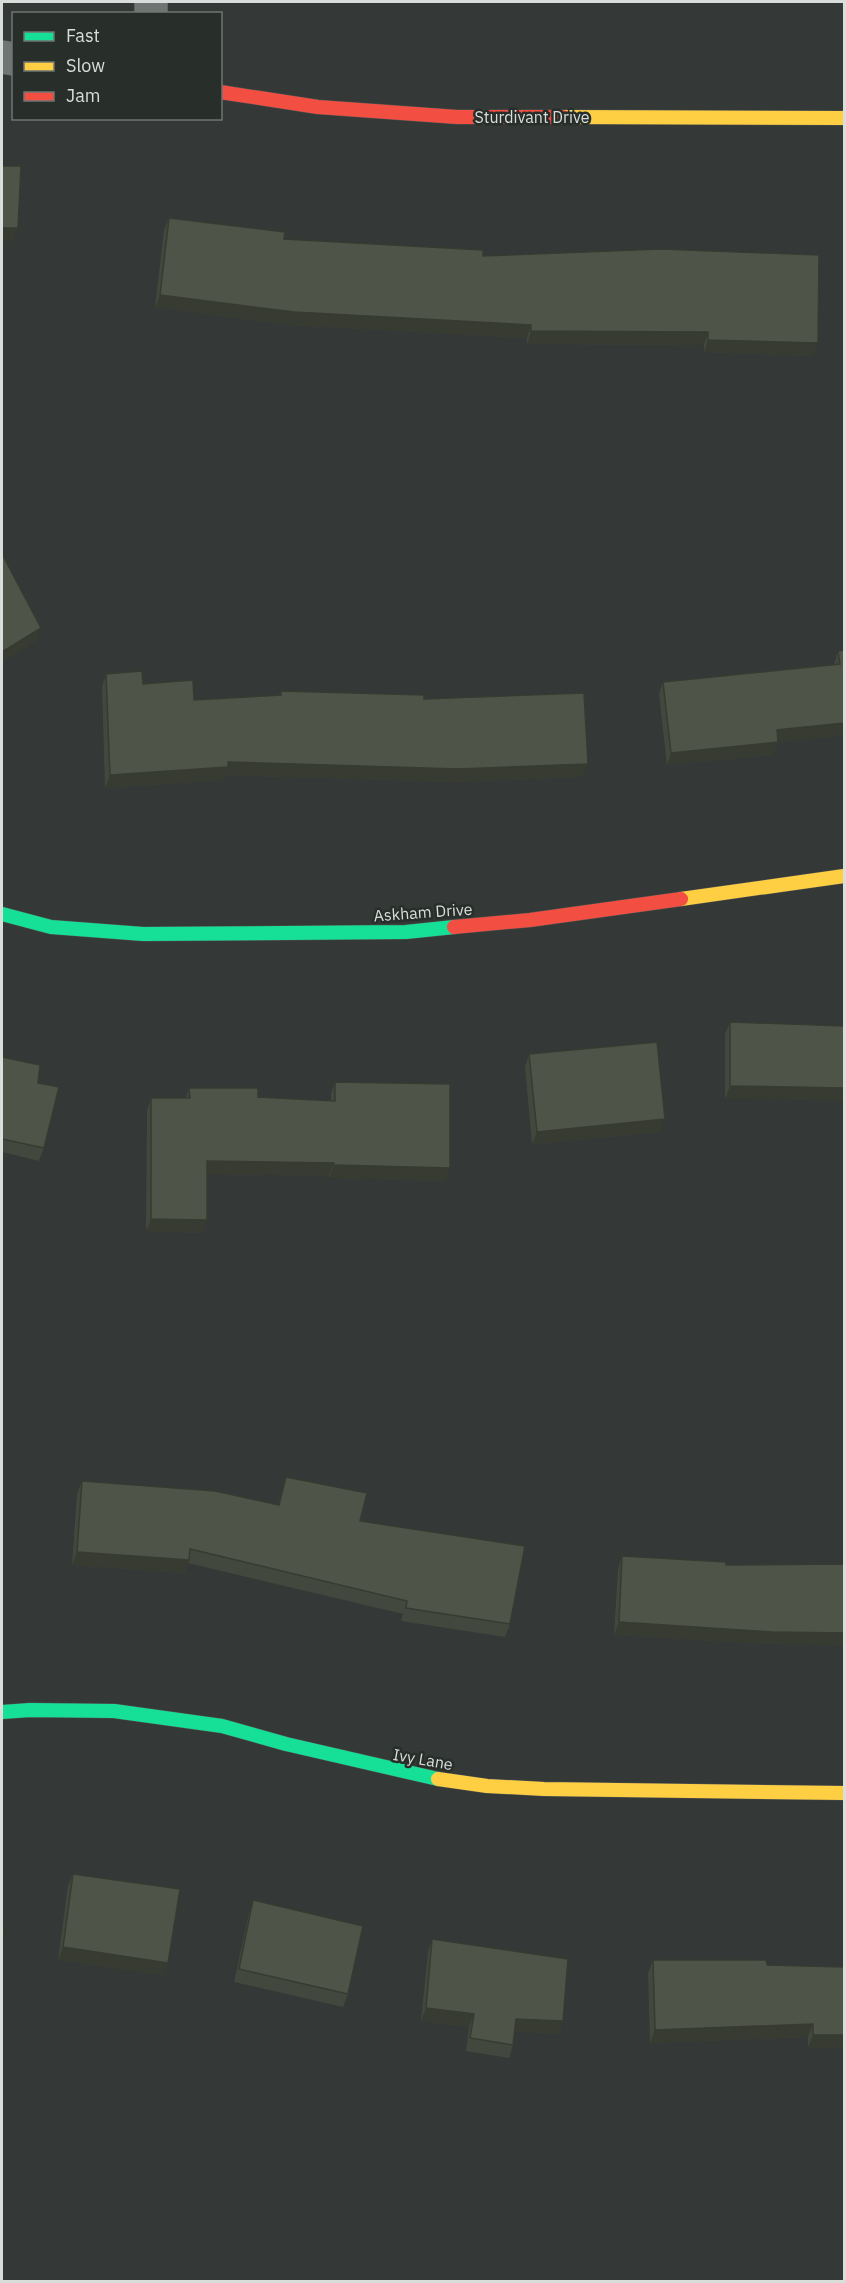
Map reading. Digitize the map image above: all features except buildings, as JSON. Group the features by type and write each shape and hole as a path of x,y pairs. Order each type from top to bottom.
{"street":[{"name":"Sturdivant Drive","path":"222,92 318,107 457,117 844,118"},
{"name":"Askham Drive","path":"2,914 51,927 143,934 406,932 530,920 844,876"},
{"name":"Ivy Lane","path":"2,1712 114,1711 222,1726 297,1747 424,1777 487,1786 844,1793"}],"traffic: fast":[{"path":"2,914 51,927 143,934 406,932 454,927"},
{"path":"2,1712 114,1711 222,1726 286,1744 438,1779"}],"traffic: slow":[{"path":"563,117 844,118"},
{"path":"681,899 844,876"},
{"path":"438,1779 487,1786 544,1789 844,1793"}],"traffic: jam":[{"path":"222,92 318,107 457,117 563,117"},
{"path":"454,927 530,920 681,899"}]}
